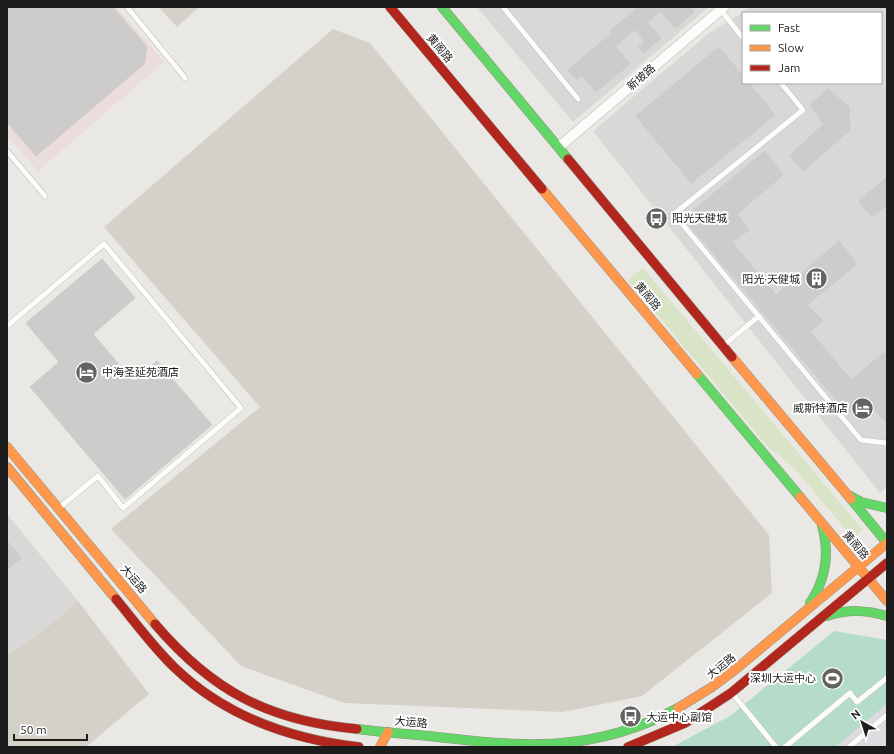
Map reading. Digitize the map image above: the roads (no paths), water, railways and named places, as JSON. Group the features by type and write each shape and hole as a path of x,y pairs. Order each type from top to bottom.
{"street":[{"name":"黄阁路","path":"390,7 887,601"},
{"path":"442,7 887,543"},
{"name":"新坡路","path":"559,148 722,8"},
{"name":"大运路","path":"7,447 169,640 205,675 249,702 300,721 346,729 510,743 546,744 572,743 623,733 656,720 702,695 727,677 887,543"},
{"path":"7,466 156,648 198,688 222,706 248,719 276,730 334,745 359,747"},
{"path":"846,493 861,502 887,508"},
{"path":"801,615 814,598 822,581 826,564 826,542 820,521"},
{"path":"628,747 685,723 731,693 887,563"},
{"path":"819,620 844,611 858,610 887,616"},
{"path":"380,747 388,732"},
{"path":"388,732 393,747"}],"lane":[{"path":"127,7 185,78"},
{"path":"503,7 578,99"},
{"path":"722,8 742,37"},
{"path":"782,84 803,110 674,214 861,440 887,443"},
{"path":"7,151 45,196"},
{"path":"7,326 104,244 241,408 123,508 98,476 58,508"},
{"path":"724,346 759,316"},
{"path":"785,747 850,693 857,702 887,678"},
{"path":"731,693 776,747"},
{"path":"849,747 887,715"}],"place":[{"name":"阳光天健城","path":"657,218"},
{"name":"阳光·天健城","path":"816,279"},
{"name":"中海圣延苑酒店","path":"87,372"},
{"name":"威斯特酒店","path":"863,408"},
{"name":"深圳大运中心","path":"832,678"},
{"name":"大运中心副馆","path":"630,717"}]}
